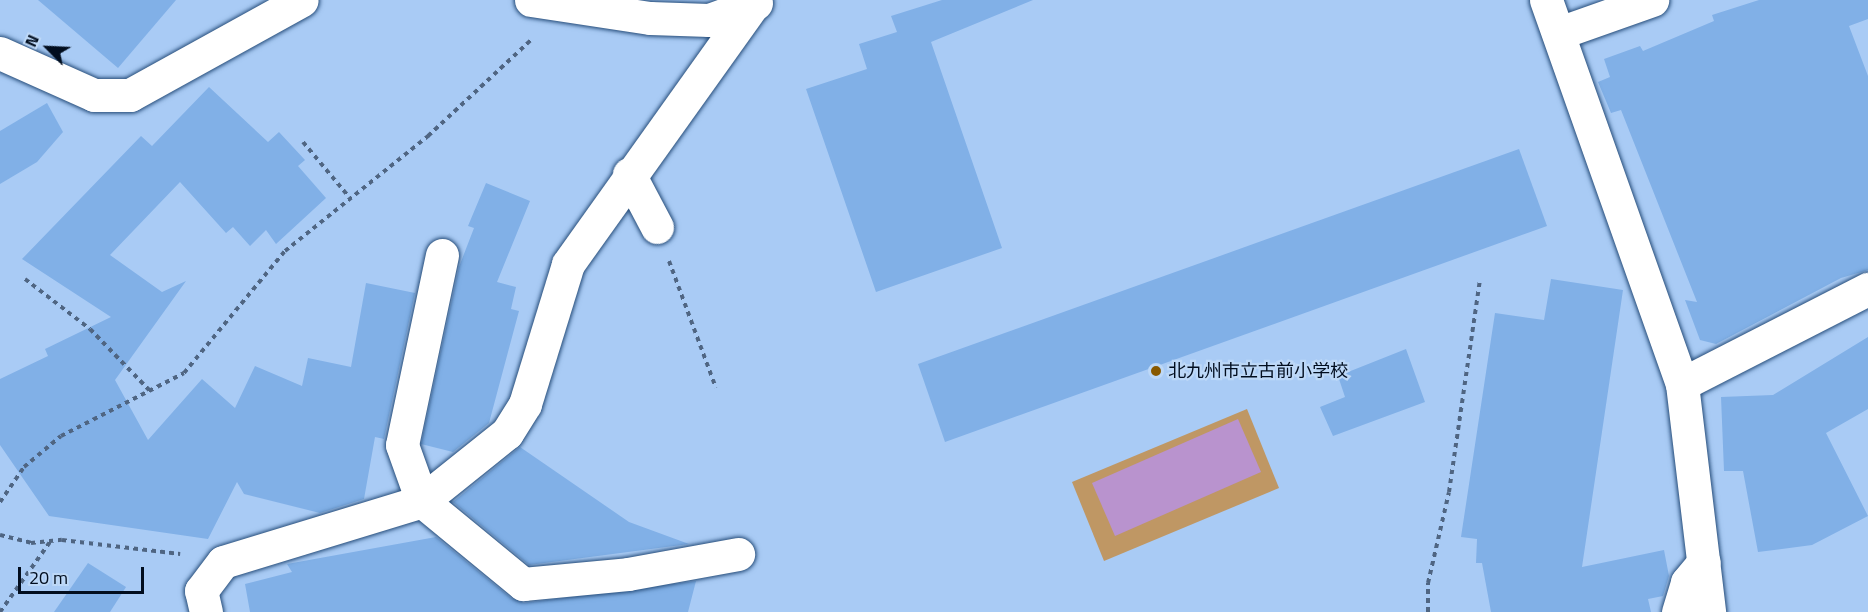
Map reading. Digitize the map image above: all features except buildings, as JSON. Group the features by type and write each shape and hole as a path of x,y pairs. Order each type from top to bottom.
{"street":[{"path":"0,53 94,95 130,95 302,0"},
{"path":"531,0 565,7 653,9 709,20 758,2"},
{"path":"1546,0 1682,384 1709,612"},
{"path":"1559,33 1652,0"},
{"path":"206,612 201,591 219,567 422,501 507,434 525,404 568,264 629,174 758,2"},
{"path":"629,174 657,227"},
{"path":"442,255 402,445 422,501 523,584 628,574 738,554"},
{"path":"1682,384 1868,289"},
{"path":"1677,612 1687,582 1704,562"}],"path":[{"path":"0,502 24,467 61,436 184,373 285,251 428,136 565,7"},
{"path":"303,142 350,198"},
{"path":"657,227 716,388"},
{"path":"25,279 90,329 150,391"},
{"path":"1428,612 1428,583 1449,492 1480,280"},
{"path":"0,535 31,543 50,541 184,554 219,567"},
{"path":"0,612 50,541"}],"shaded area":[{"path":"1247,409 1279,488 1104,561 1072,482"},
{"path":"1238,419 1261,472 1115,536 1092,483"}],"place":[{"name":"北九州市立古前小学校","path":"1156,371"}]}
